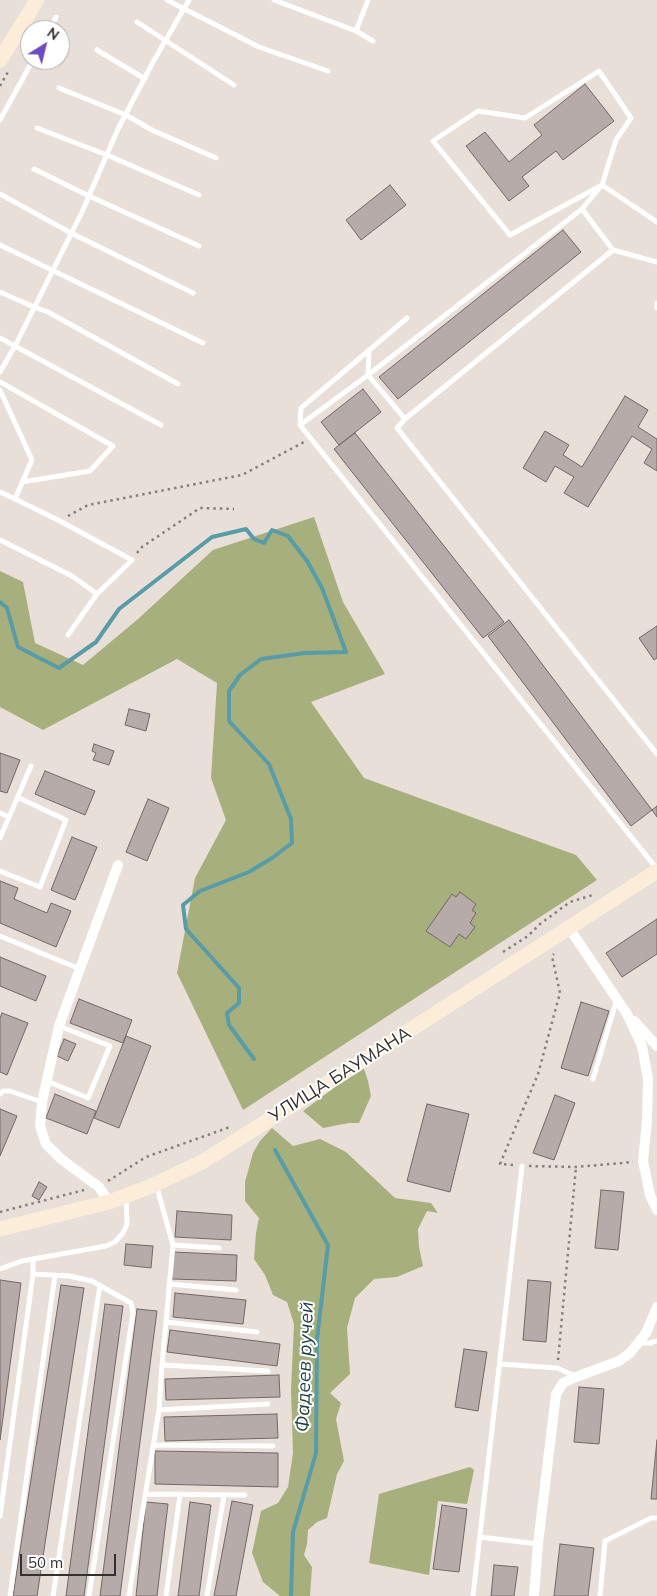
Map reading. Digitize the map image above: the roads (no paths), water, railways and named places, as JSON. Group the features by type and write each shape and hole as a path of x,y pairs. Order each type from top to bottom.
{"street":[{"path":"0,48 36,0"},
{"path":"0,60 36,0"},
{"path":"109,1202 99,1187 61,1159 46,1144 40,1126 42,1102 59,1026 118,865"},
{"name":"УЛИЦА БАУМАНА","path":"0,1229 109,1202 156,1184 202,1162 657,871"},
{"path":"569,928 627,1014 642,1046 648,1079 647,1121 643,1161 650,1195 657,1210"},
{"path":"627,1014 657,1046"},
{"path":"534,1596 538,1544 556,1394 563,1383 576,1376 619,1361 640,1343 657,1307"}],"lane":[{"path":"166,0 258,47 328,71"},
{"path":"0,372 15,346 71,233 144,79 189,0"},
{"path":"274,0 356,31 373,41"},
{"path":"356,31 368,0"},
{"path":"137,22 234,85"},
{"path":"96,50 144,79"},
{"path":"0,120 28,70"},
{"path":"300,425 368,375 582,209 602,185 616,140 631,118 599,71 525,118 478,111 434,141 510,235 602,185"},
{"path":"59,88 126,115 152,130 216,158"},
{"path":"37,128 107,155 199,195"},
{"path":"34,170 199,246"},
{"path":"602,185 657,222"},
{"path":"0,194 71,233 193,293"},
{"path":"582,209 613,250 657,262"},
{"path":"0,245 203,342"},
{"path":"613,250 405,419 397,428 657,754"},
{"path":"0,292 48,312 178,384"},
{"path":"657,303 657,308"},
{"path":"407,318 301,408 300,425 657,871"},
{"path":"0,338 162,425"},
{"path":"369,350 368,375 405,419"},
{"path":"0,382 113,446 90,471 22,482"},
{"path":"0,390 32,460 15,500"},
{"path":"0,492 60,521 132,560 97,594 68,635"},
{"path":"0,540 72,576 97,594"},
{"path":"0,838 31,766"},
{"path":"0,871 40,887 66,820 17,797"},
{"path":"0,813 9,817"},
{"path":"0,936 80,969"},
{"path":"593,1078 617,999"},
{"path":"47,1081 88,1098 110,1046 59,1026"},
{"path":"0,1094 10,1090 42,1102"},
{"path":"473,1596 522,1166"},
{"path":"129,1596 159,1410 173,1245 156,1184"},
{"path":"0,1269 33,1258 106,1246 115,1242 123,1233 127,1224 126,1196"},
{"path":"173,1245 219,1248"},
{"path":"0,1516 33,1274 33,1258"},
{"path":"33,1274 83,1277 131,1303 133,1313 89,1596"},
{"path":"10,1596 55,1276"},
{"path":"169,1284 236,1290"},
{"path":"53,1596 100,1285"},
{"path":"166,1322 257,1332"},
{"path":"640,1343 657,1341"},
{"path":"500,1364 557,1368 576,1376"},
{"path":"162,1365 268,1371"},
{"path":"159,1410 268,1404"},
{"path":"154,1445 273,1446"},
{"path":"146,1494 245,1496"},
{"path":"166,1596 180,1494"},
{"path":"207,1596 224,1495"},
{"path":"600,1596 605,1541 650,1518 657,1518"},
{"path":"480,1537 538,1544"}],"waterway":[{"name":"Фадеев ручей","path":"0,602 7,608 18,647 59,668 96,642 119,609 212,537 246,529 254,539 264,543 272,530 288,536 307,561 322,588 346,652 305,653 261,659 240,675 229,691 229,721 269,764 291,819 292,843 249,872 200,891 183,905 186,929 239,988 239,1003 227,1013 229,1025 254,1059"},
{"name":"Фадеев ручей","path":"275,1150 328,1245 317,1339 316,1453 293,1532 291,1596"}]}
